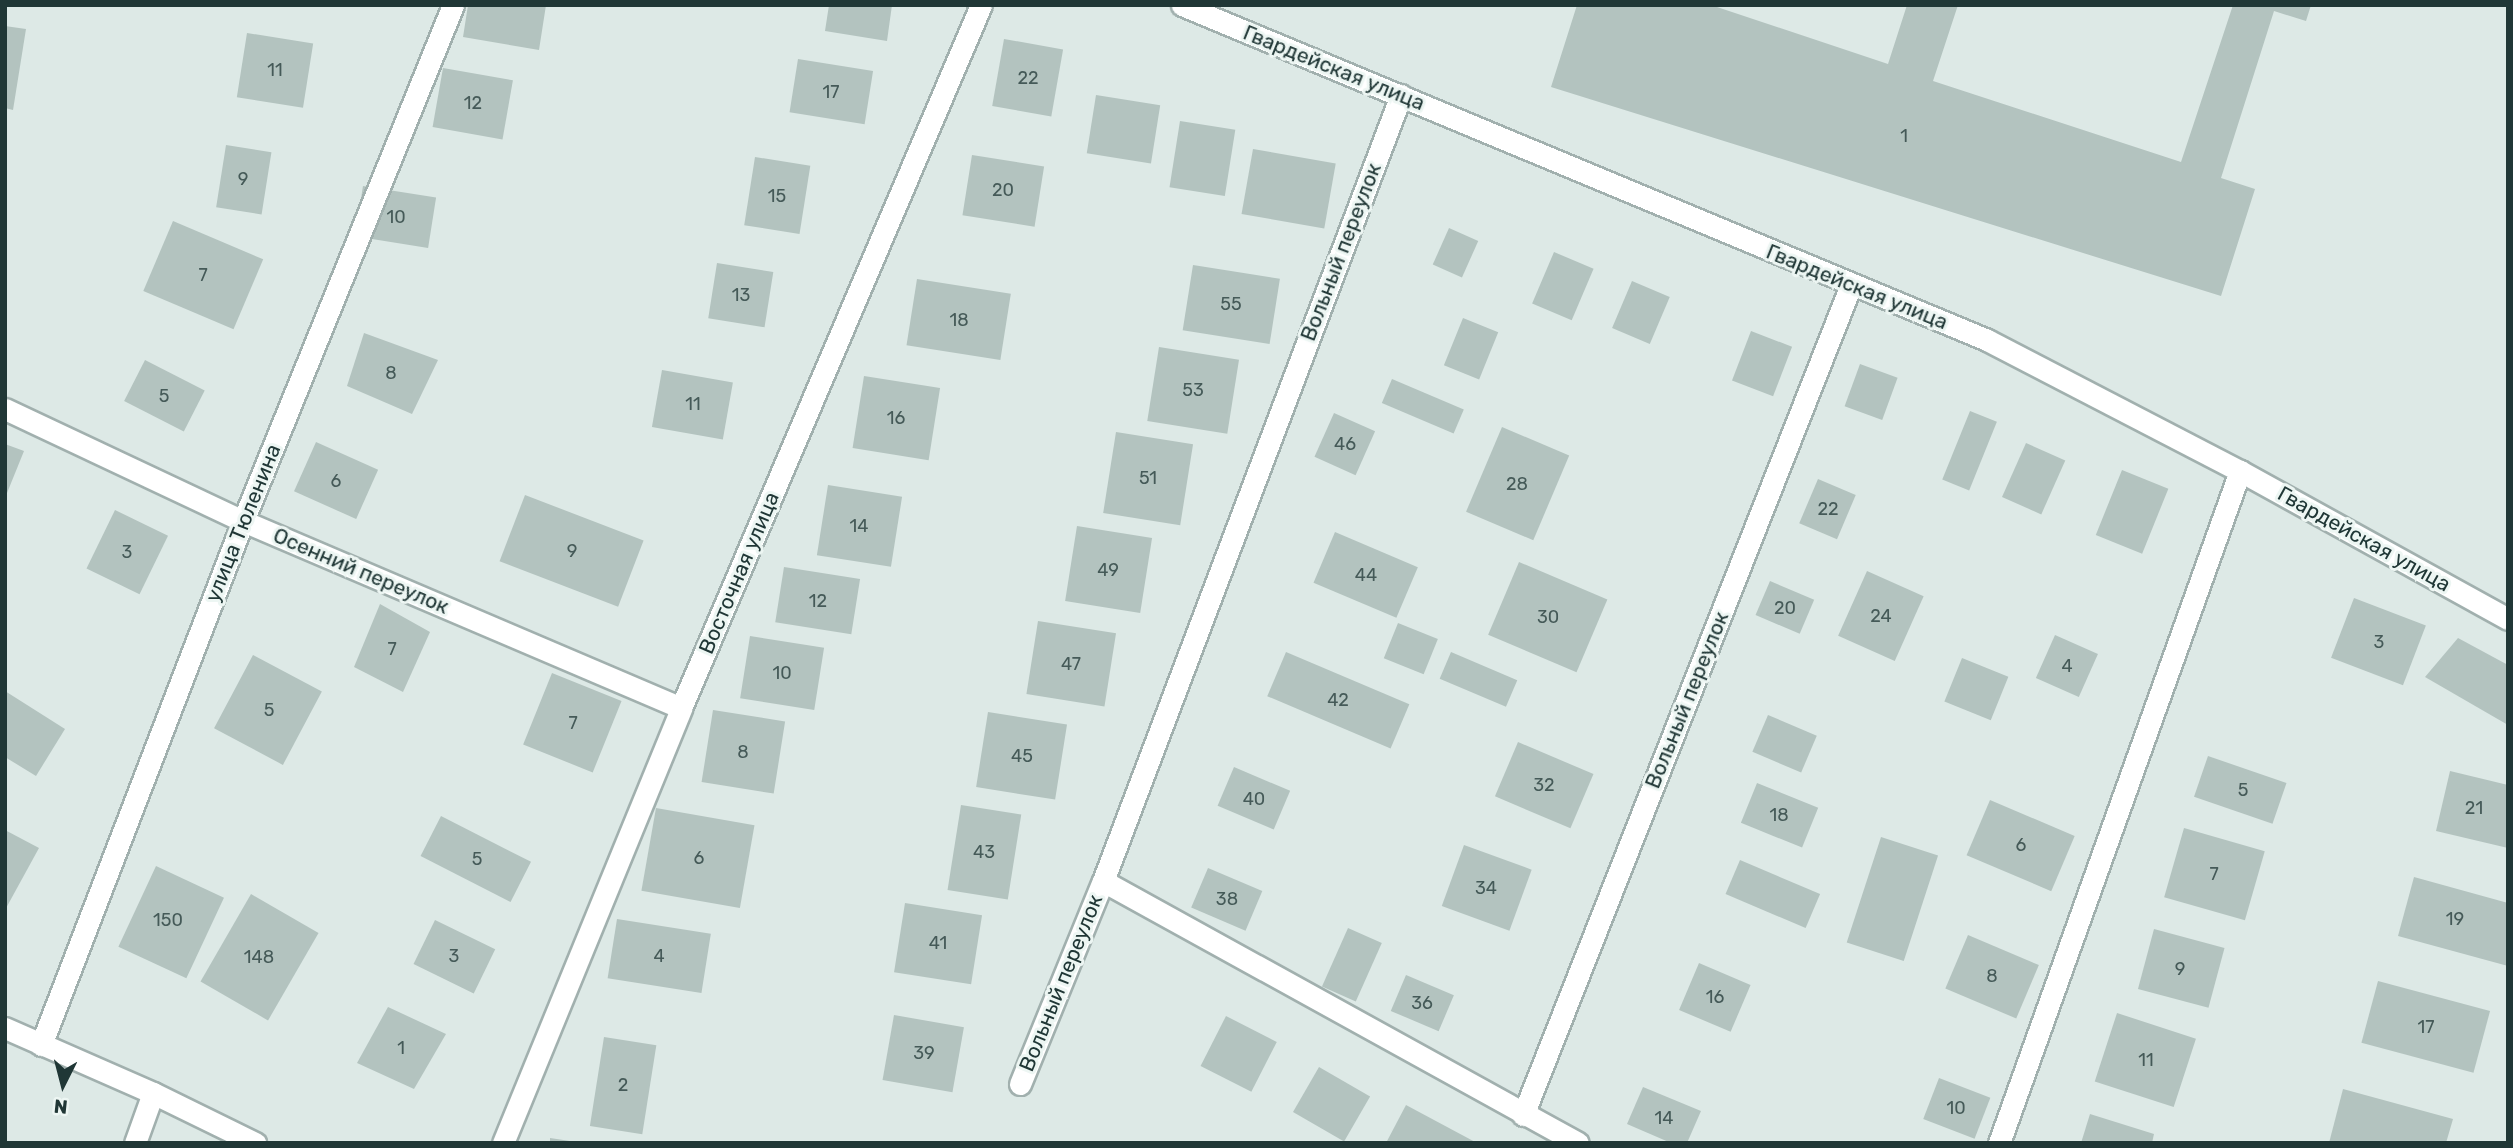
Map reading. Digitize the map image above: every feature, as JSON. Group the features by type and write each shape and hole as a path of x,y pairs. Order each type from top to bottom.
{"street":[{"name":"улица Тюленина","path":"41,1045 243,521 453,5"},
{"name":"Восточная улица","path":"503,1143 681,708 981,5"},
{"name":"Гвардейская улица","path":"1182,5 1987,340 2240,471 2508,619"},
{"name":"Вольный переулок","path":"1020,1084 1103,881 1401,95"},
{"name":"Вольный переулок","path":"1523,1115 1851,285"},
{"name":"Осенний переулок","path":"5,409 243,521 681,708"},
{"path":"1998,1143 2240,471"},
{"name":"Вольный переулок","path":"1103,881 1578,1143"},
{"path":"5,1028 153,1093 255,1143"},
{"path":"135,1143 153,1093"}],"building":[{"path":"468,5 546,5 539,50 463,37"},
{"path":"829,5 892,5 887,41 825,31"},
{"path":"1577,5 1711,5 1888,64 1907,5 1958,5 1933,81 2181,162 2233,5 2311,5 2306,21 2274,11 2221,178 2255,189 2221,296 1551,87"},
{"path":"5,26 26,29 13,110 5,108"},
{"path":"247,33 313,43 303,108 237,97"},
{"path":"1004,39 1063,49 1051,116 992,106"},
{"path":"798,59 873,71 865,124 790,112"},
{"path":"443,68 513,80 503,139 433,127"},
{"path":"1096,95 1160,105 1151,163 1087,153"},
{"path":"1180,121 1235,130 1225,196 1170,187"},
{"path":"226,145 271,152 262,214 216,207"},
{"path":"1253,149 1336,164 1324,229 1242,214"},
{"path":"972,155 1044,166 1035,227 962,215"},
{"path":"755,157 810,166 800,234 744,225"},
{"path":"363,186 436,198 428,248 355,236"},
{"path":"173,221 263,259 234,329 143,291"},
{"path":"1449,228 1478,241 1462,278 1433,265"},
{"path":"1554,252 1594,269 1572,320 1532,304"},
{"path":"717,263 773,272 765,327 708,318"},
{"path":"1193,265 1280,279 1270,344 1183,330"},
{"path":"917,279 1011,294 1000,360 907,345"},
{"path":"1632,281 1670,297 1650,344 1612,328"},
{"path":"1463,318 1498,332 1479,380 1444,365"},
{"path":"1751,331 1792,347 1773,396 1732,380"},
{"path":"364,333 438,360 412,414 347,386"},
{"path":"1159,347 1239,360 1227,434 1147,421"},
{"path":"145,360 205,390 184,431 124,401"},
{"path":"1860,364 1898,378 1882,420 1845,406"},
{"path":"662,370 733,383 723,440 652,427"},
{"path":"864,376 940,388 929,460 853,448"},
{"path":"1392,379 1464,409 1454,433 1382,403"},
{"path":"1970,411 1997,422 1969,490 1942,480"},
{"path":"1334,413 1375,431 1356,475 1314,457"},
{"path":"1502,427 1569,456 1533,540 1466,512"},
{"path":"1116,432 1193,444 1180,525 1103,513"},
{"path":"316,442 378,470 356,519 294,491"},
{"path":"2026,443 2065,460 2041,514 2002,497"},
{"path":"5,444 24,451 5,498"},
{"path":"2122,470 2168,489 2142,554 2096,535"},
{"path":"1818,479 1856,495 1837,539 1799,523"},
{"path":"828,485 902,497 891,567 817,555"},
{"path":"525,495 644,541 618,607 500,561"},
{"path":"115,510 168,536 140,594 87,568"},
{"path":"1077,526 1152,538 1140,613 1065,601"},
{"path":"1335,532 1418,567 1396,618 1314,583"},
{"path":"1519,562 1607,600 1577,672 1488,635"},
{"path":"784,567 860,579 851,634 775,622"},
{"path":"1867,571 1924,596 1895,661 1838,636"},
{"path":"1770,581 1814,600 1800,634 1756,615"},
{"path":"2354,598 2426,626 2403,685 2331,658"},
{"path":"380,604 430,632 403,692 354,667"},
{"path":"1038,621 1116,633 1104,706 1026,694"},
{"path":"1398,623 1438,639 1424,674 1384,658"},
{"path":"2055,635 2098,654 2079,697 2036,678"},
{"path":"750,636 824,648 814,710 740,698"},
{"path":"2458,638 2508,665 2508,725 2425,677"},
{"path":"1286,652 1409,704 1391,749 1267,696"},
{"path":"1451,652 1517,680 1506,707 1440,679"},
{"path":"253,655 322,692 283,765 214,728"},
{"path":"1962,658 2008,677 1991,720 1944,702"},
{"path":"552,673 622,701 593,772 523,744"},
{"path":"5,691 65,729 36,776 5,757"},
{"path":"713,710 785,721 774,794 702,782"},
{"path":"988,712 1067,725 1055,800 976,787"},
{"path":"1768,715 1817,736 1801,773 1752,752"},
{"path":"1518,742 1593,774 1570,828 1495,796"},
{"path":"2208,756 2286,783 2272,824 2194,797"},
{"path":"1234,767 1290,791 1274,829 1218,806"},
{"path":"2450,771 2508,785 2508,848 2436,831"},
{"path":"1757,783 1818,808 1802,848 1741,823"},
{"path":"1990,800 2075,836 2051,891 1967,855"},
{"path":"961,805 1021,815 1008,899 948,890"},
{"path":"656,808 754,825 740,908 641,891"},
{"path":"441,816 531,862 511,902 421,856"},
{"path":"2184,828 2265,851 2245,920 2164,897"},
{"path":"5,830 39,848 5,910"},
{"path":"1881,837 1938,856 1904,961 1847,943"},
{"path":"1464,845 1532,870 1509,931 1442,906"},
{"path":"1740,860 1820,894 1806,928 1726,894"},
{"path":"156,866 224,898 186,978 118,947"},
{"path":"1208,868 1262,891 1246,931 1191,908"},
{"path":"2414,877 2508,903 2508,966 2398,936"},
{"path":"251,894 319,933 268,1020 200,981"},
{"path":"905,903 982,915 971,984 894,972"},
{"path":"617,919 711,934 701,993 608,978"},
{"path":"435,920 495,949 474,993 414,964"},
{"path":"1348,928 1382,943 1356,1002 1322,986"},
{"path":"2154,929 2225,948 2208,1008 2138,989"},
{"path":"1968,935 2039,965 2016,1018 1945,988"},
{"path":"1699,963 1751,985 1731,1032 1679,1010"},
{"path":"1406,975 1454,995 1439,1031 1391,1011"},
{"path":"2378,981 2490,1011 2473,1073 2361,1043"},
{"path":"388,1007 446,1034 414,1089 357,1063"},
{"path":"2117,1013 2196,1039 2174,1107 2095,1081"},
{"path":"894,1015 964,1027 952,1092 883,1080"},
{"path":"1226,1016 1277,1042 1251,1092 1201,1066"},
{"path":"604,1037 656,1045 642,1134 590,1126"},
{"path":"1319,1067 1370,1096 1344,1142 1293,1112"},
{"path":"1939,1078 1990,1098 1975,1139 1923,1119"},
{"path":"1643,1087 1701,1111 1687,1143 1671,1143 1627,1124"},
{"path":"2343,1089 2453,1119 2446,1143 2329,1143"},
{"path":"1406,1105 1477,1143 1386,1143"},
{"path":"2090,1114 2154,1134 2152,1143 2081,1143"},
{"path":"550,1138 570,1141 570,1143 550,1143"}]}
